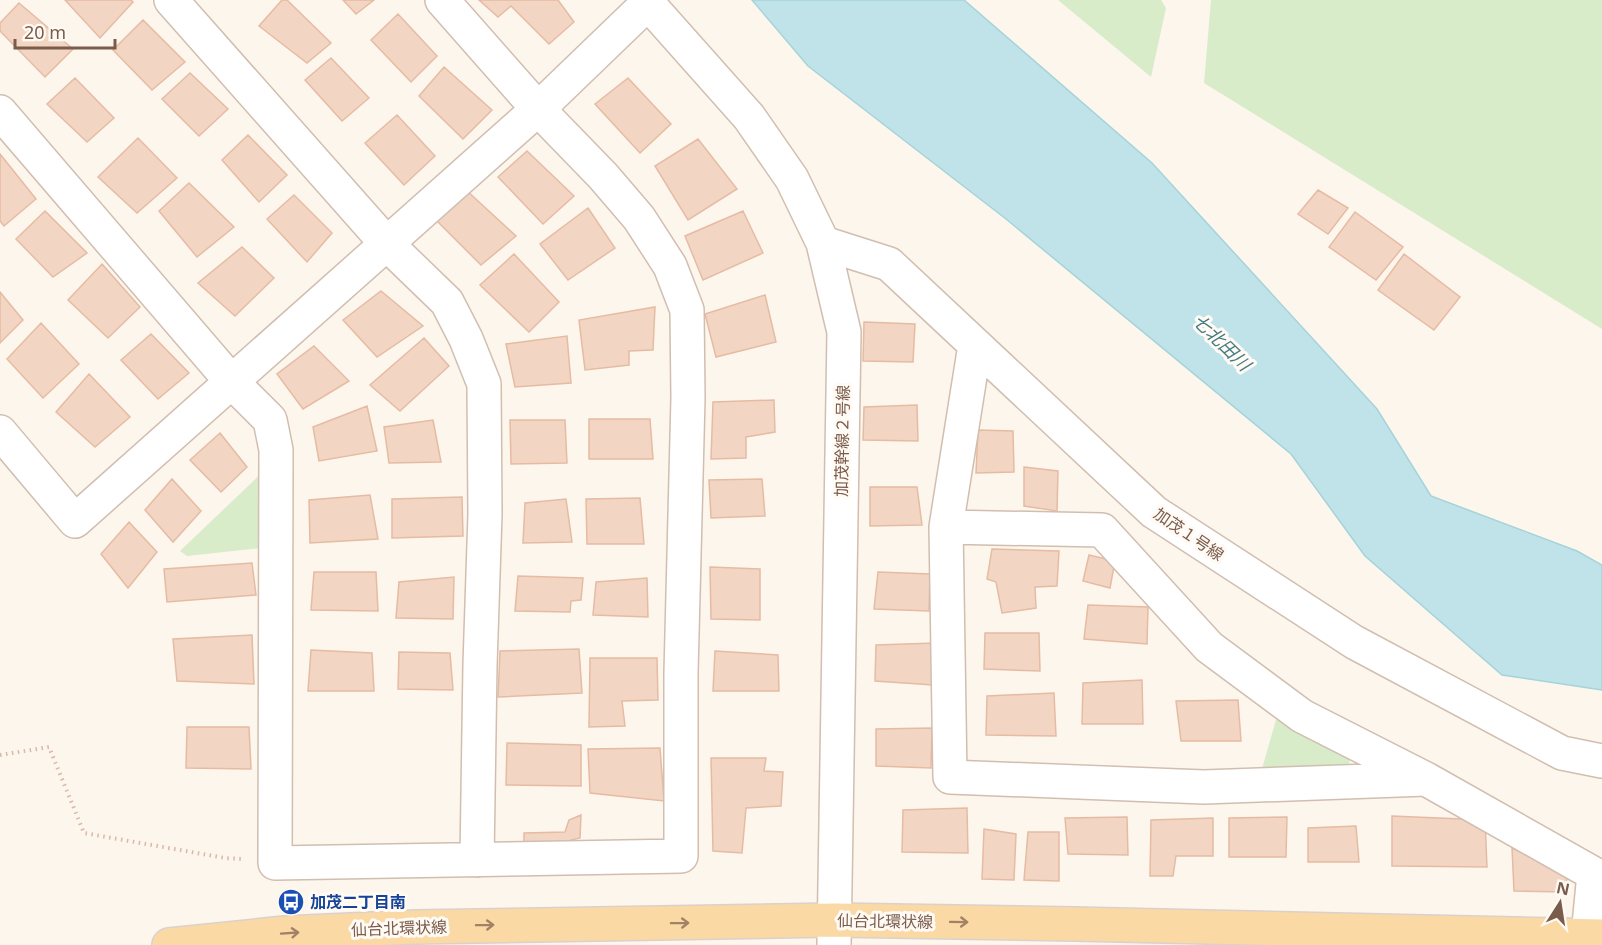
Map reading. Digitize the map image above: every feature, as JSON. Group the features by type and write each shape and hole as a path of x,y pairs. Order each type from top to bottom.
{"main road":[{"name":"仙台北環状線","path":"169,945 285,933 404,927 1595,936"}],"street":[{"path":"171,0 387,244 447,302 466,339 484,384 485,514 477,860"},
{"path":"0,112 231,381 270,420 276,450 275,863 681,856 681,673 688,398 687,310 670,266 639,218 603,176 538,109 442,0"},
{"path":"0,432 75,521 538,109 646,2"},
{"name":"加茂幹線２号線","path":"646,2 749,117 792,179 823,243 844,332 834,932"},
{"name":"加茂１号線","path":"823,243 889,264 1154,512 1354,642 1562,753 1602,761"},
{"path":"975,345 946,527 950,777 1204,787 1426,779"},
{"path":"946,527 1102,530 1209,647 1302,716 1426,779 1594,874 1595,936"}],"path":[{"path":"0,755 49,747 84,833 225,858 275,863"}],"green space":[{"path":"1058,0 1161,0 1166,8 1151,77"},
{"path":"1211,0 1602,0 1602,329 1204,83"},
{"path":"269,466 271,547 187,556 180,551"},
{"path":"1278,713 1352,753 1346,773 1261,772"}],"water":[{"name":"七北田川","path":"752,0 964,0 1152,163 1377,409 1431,496 1577,551 1602,565 1602,690 1502,675 1365,556 1291,454 1006,219 808,66"}],"building":[{"path":"65,0 131,0 133,2 100,38"},
{"path":"282,0 287,0 331,43 307,63 259,26"},
{"path":"343,0 374,0 356,14"},
{"path":"479,0 558,0 574,22 549,44 511,6 498,17"},
{"path":"19,3 73,49 45,77 0,31 0,23"},
{"path":"398,14 437,56 411,82 371,40"},
{"path":"143,20 185,62 152,90 113,50"},
{"path":"331,58 369,98 342,121 305,80"},
{"path":"444,67 492,110 463,139 419,96"},
{"path":"190,73 228,109 199,136 162,99"},
{"path":"75,78 114,118 87,142 47,104"},
{"path":"628,78 671,124 640,153 595,104"},
{"path":"397,115 435,156 404,185 365,143"},
{"path":"248,135 287,175 259,202 222,160"},
{"path":"138,138 177,178 137,213 98,177"},
{"path":"698,139 737,189 688,220 655,166"},
{"path":"527,151 574,196 543,224 498,177"},
{"path":"0,154 36,199 4,226 0,221"},
{"path":"189,183 234,227 197,257 159,211"},
{"path":"465,189 516,236 481,265 434,218"},
{"path":"1318,190 1348,208 1328,234 1298,214"},
{"path":"294,195 332,233 307,262 267,219"},
{"path":"588,208 615,248 568,280 540,244"},
{"path":"45,211 87,253 53,277 16,239"},
{"path":"743,211 763,253 703,280 685,236"},
{"path":"1355,212 1403,247 1376,280 1329,247"},
{"path":"242,247 274,278 235,316 198,283"},
{"path":"514,254 559,302 529,332 480,285"},
{"path":"1404,254 1460,297 1434,330 1378,290"},
{"path":"102,264 140,307 108,338 68,300"},
{"path":"381,291 423,326 377,357 343,320"},
{"path":"0,292 23,320 0,343"},
{"path":"765,295 776,342 716,357 705,314"},
{"path":"655,307 653,350 629,351 629,365 585,370 579,320"},
{"path":"864,322 915,324 913,362 863,361"},
{"path":"41,323 79,364 43,398 7,359"},
{"path":"151,334 189,373 158,399 121,360"},
{"path":"567,336 571,383 515,387 506,344"},
{"path":"424,338 449,366 400,411 370,385"},
{"path":"314,346 349,381 303,409 277,374"},
{"path":"89,374 130,417 95,447 56,412"},
{"path":"774,400 775,432 746,437 746,458 711,459 713,402"},
{"path":"917,405 918,441 863,440 864,407"},
{"path":"367,406 377,451 319,461 313,427"},
{"path":"589,419 650,419 653,459 589,459"},
{"path":"433,420 441,462 389,463 384,427"},
{"path":"510,420 565,420 567,463 511,464"},
{"path":"978,430 1013,431 1014,472 976,473"},
{"path":"220,433 247,467 221,492 190,460"},
{"path":"1024,467 1058,471 1057,511 1024,506"},
{"path":"172,479 201,511 173,542 145,510"},
{"path":"762,479 765,516 711,518 709,480"},
{"path":"870,487 917,487 922,525 870,526"},
{"path":"370,495 378,539 310,543 309,500"},
{"path":"462,497 463,536 392,538 392,499"},
{"path":"640,498 644,544 587,544 586,499"},
{"path":"566,499 572,542 523,543 525,503"},
{"path":"129,522 157,552 128,588 101,554"},
{"path":"992,549 1059,551 1057,586 1035,587 1036,608 1002,613 996,582 987,579"},
{"path":"1089,555 1115,561 1110,588 1083,581"},
{"path":"252,563 256,595 167,602 164,569"},
{"path":"710,567 760,569 760,620 711,619"},
{"path":"314,572 376,572 378,611 311,610"},
{"path":"878,572 930,574 929,611 874,609"},
{"path":"518,576 583,578 581,600 571,601 570,612 515,611"},
{"path":"454,577 453,619 396,618 399,582"},
{"path":"647,578 648,617 593,615 596,582"},
{"path":"1088,605 1148,607 1147,644 1084,639"},
{"path":"985,633 1039,633 1040,671 984,669"},
{"path":"252,635 254,684 177,681 173,639"},
{"path":"935,643 933,685 875,681 876,645"},
{"path":"579,649 582,693 498,697 500,651"},
{"path":"311,650 372,653 374,691 308,691"},
{"path":"715,651 778,655 779,691 713,691"},
{"path":"399,652 450,653 453,690 398,689"},
{"path":"590,658 657,658 658,700 622,701 625,726 589,727"},
{"path":"1142,680 1143,724 1082,724 1083,683"},
{"path":"1054,693 1056,736 986,735 987,696"},
{"path":"1238,700 1241,741 1181,741 1176,701"},
{"path":"187,727 249,727 251,769 186,768"},
{"path":"932,728 931,768 876,766 876,729"},
{"path":"507,743 581,745 581,786 506,785"},
{"path":"660,748 664,801 590,793 588,749"},
{"path":"711,758 766,758 764,771 783,772 781,806 746,808 742,853 713,851"},
{"path":"967,808 968,853 902,852 903,810"},
{"path":"581,815 580,838 571,840 569,854 524,852 524,833 565,832 569,820"},
{"path":"1392,816 1485,820 1487,867 1392,866"},
{"path":"1127,817 1128,855 1068,854 1065,818"},
{"path":"1287,817 1286,857 1229,857 1229,818"},
{"path":"1213,818 1213,856 1176,856 1173,876 1150,876 1151,820"},
{"path":"1356,826 1359,862 1308,862 1308,828"},
{"path":"984,829 1016,834 1014,880 982,879"},
{"path":"1028,832 1059,832 1059,881 1024,880"},
{"path":"1512,848 1567,872 1566,892 1514,891"}],"place":[{"name":"加茂二丁目南","path":"291,902"}]}
